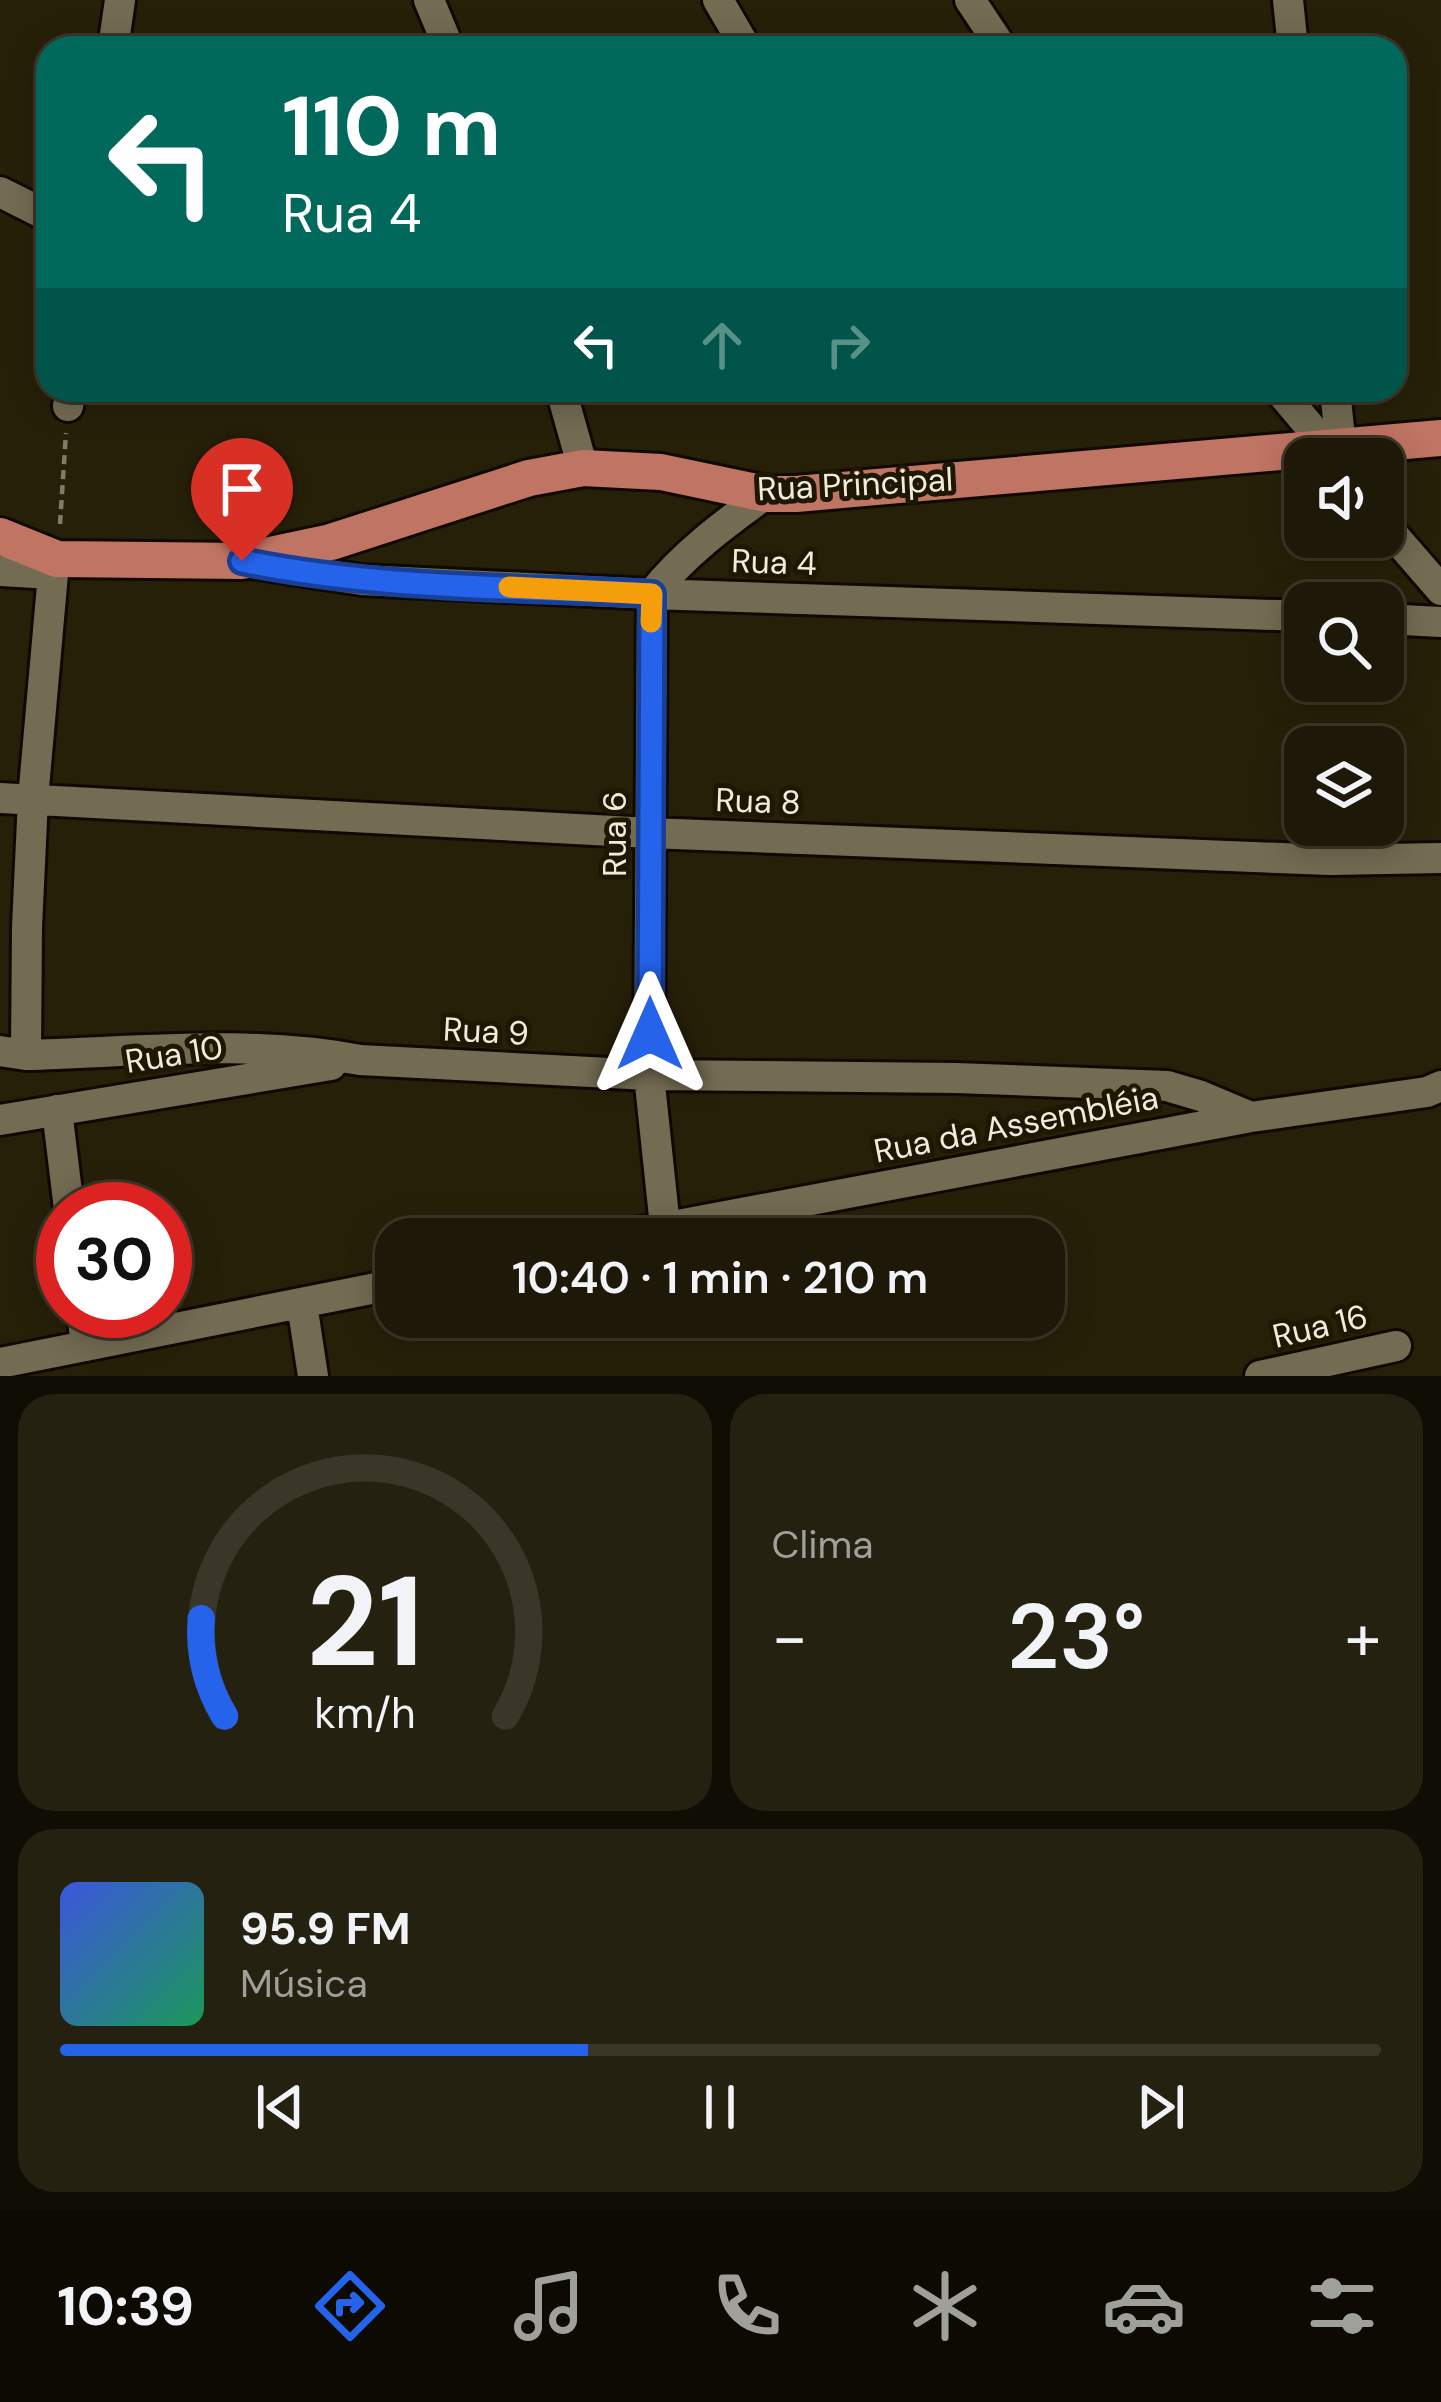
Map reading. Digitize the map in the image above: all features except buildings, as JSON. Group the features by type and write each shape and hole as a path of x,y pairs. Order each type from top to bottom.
{"main road":[{"name":"Rua Principal","path":"1404,443 1441,438"},
{"name":"Rua Principal","path":"0,536 55,567 242,561 331,542 529,478 583,467 661,472 766,494 1284,455"}],"street":[{"path":"115,36 120,0"},
{"path":"429,0 444,36"},
{"path":"718,0 739,36"},
{"path":"970,0 994,36"},
{"path":"1288,0 1292,36"},
{"path":"0,192 36,210"},
{"path":"564,402 583,467"},
{"path":"1291,402 1325,438"},
{"path":"1336,402 1337,438"},
{"path":"652,594 717,529 766,494"},
{"path":"1404,548 1441,590"},
{"name":"Rua 4","path":"242,561 362,580 1284,615"},
{"path":"0,571 55,567 13,1053"},
{"name":"Rua 6","path":"652,594 649,1075 664,1218"},
{"path":"1404,620 1441,622"},
{"name":"Rua 8","path":"0,798 650,833 1330,860 1441,858"},
{"name":"Rua 9","path":"13,1053 257,1048 360,1060 649,1075 978,1078 1167,1086 1251,1117"},
{"name":"Rua 10","path":"0,1120 360,1060"},
{"name":"Rua da Assembléia","path":"708,1218 1441,1086"},
{"path":"57,1110 66,1182"},
{"path":"0,1363 375,1288"},
{"path":"302,1304 313,1376"},
{"path":"85,1338 86,1346"},
{"name":"Rua 16","path":"1260,1376 1396,1346"}],"path":[{"path":"55,567 69,402"}],"slow traffic":[{"path":"509,587 652,594 651,622"}],"route":[{"path":"242,561 362,580 652,594 650,1034"}]}
